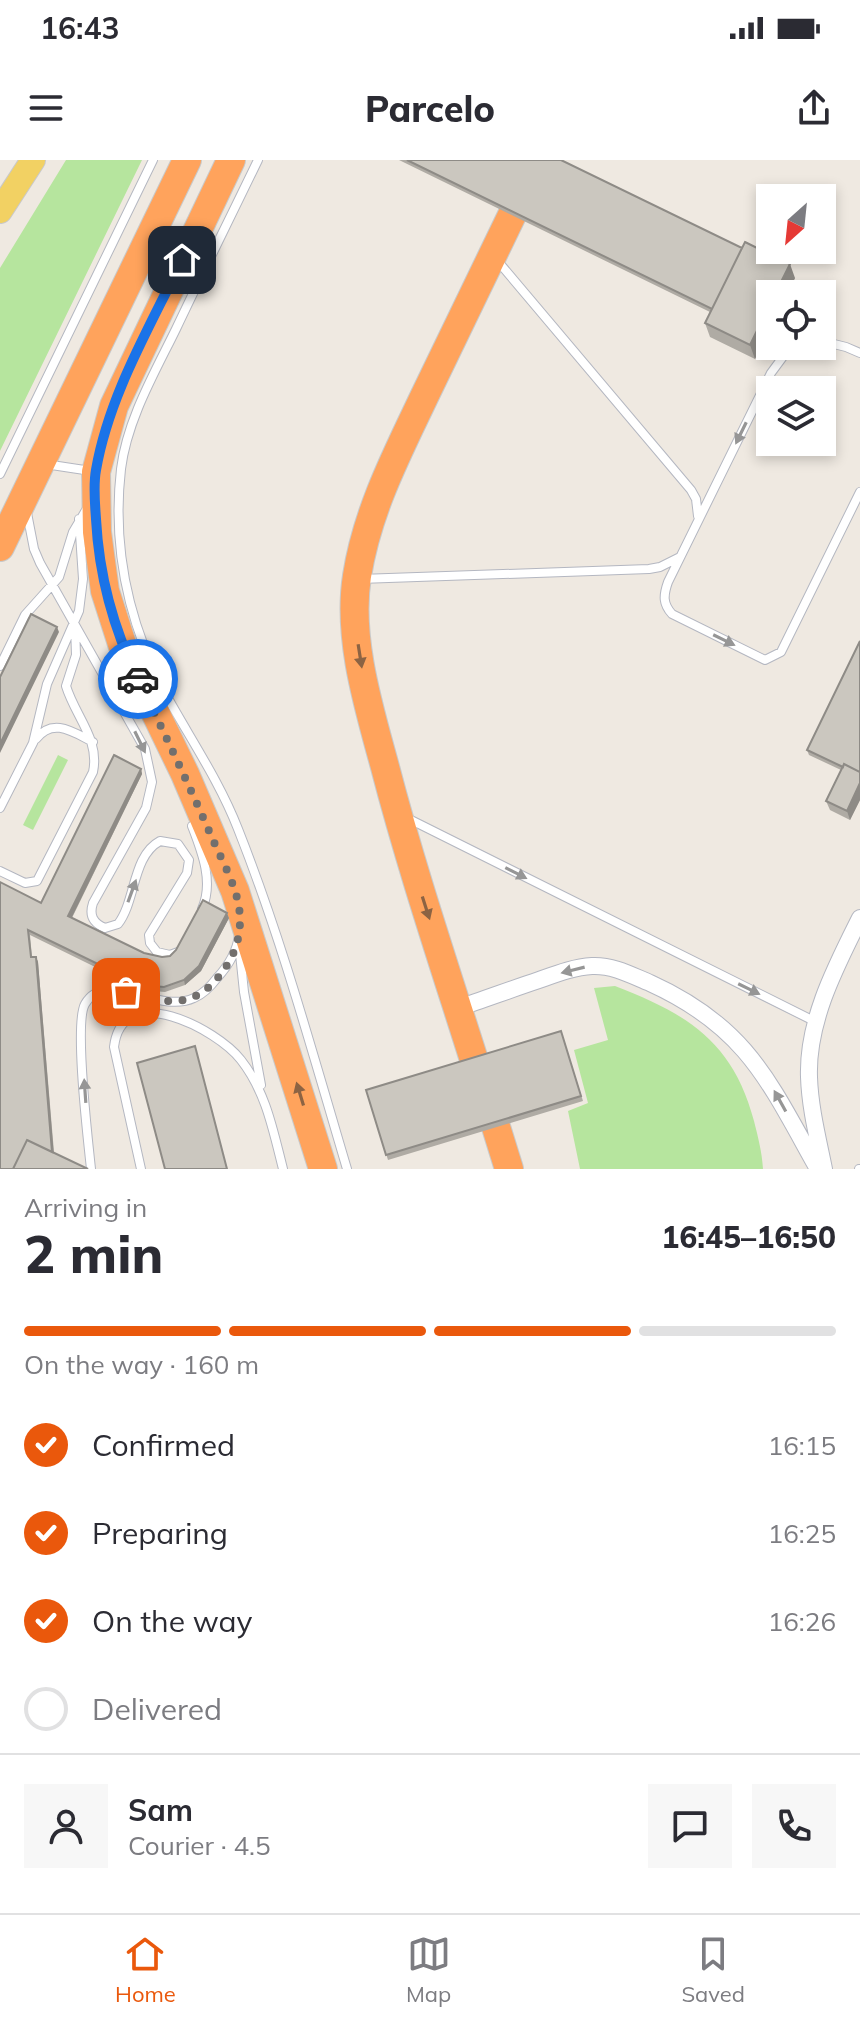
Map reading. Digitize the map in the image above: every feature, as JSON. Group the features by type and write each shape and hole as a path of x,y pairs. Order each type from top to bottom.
{"highway":[{"path":"0,547 187,160"},
{"path":"231,160 127,375 114,406 90,496 112,616 133,669 185,774 235,891 323,1169"},
{"path":"475,1063 397,813 375,730 359,652 356,579 365,535 384,482 512,215"},
{"path":"496,1127 509,1169"}],"main road":[{"path":"0,211 33,160"}],"street":[{"path":"821,1169 809,1076 810,1050 816,1022 860,918"},
{"path":"458,1008 571,969 591,966 609,967 650,984 712,1018 745,1050 767,1078 821,1169"}],"lane":[{"path":"0,474 153,160"},
{"path":"258,160 149,383 133,427 122,466 118,514 120,556 138,631 164,690 213,773 263,894 347,1169"},
{"path":"492,255 691,490 698,509 697,523"},
{"path":"836,344 860,353"},
{"path":"781,360 771,373 680,557 665,590 666,607 672,614 765,660 781,652 860,492"},
{"path":"41,464 90,496"},
{"path":"0,666 25,615 63,570 90,496"},
{"path":"0,808 33,743 47,684 75,625 82,598 90,496"},
{"path":"24,498 34,549 139,738 148,759 152,782 146,808 93,903 92,915 100,926 110,928 118,924 126,911 147,851 160,841 171,841 187,854 189,867 153,926 149,939 152,948 165,955 174,954 186,941"},
{"path":"356,579 649,569 680,557"},
{"path":"23,639 25,615"},
{"path":"0,871 29,884 40,877 93,772 93,742 66,686 76,655 75,625"},
{"path":"33,743 52,726 69,730 93,742"},
{"path":"185,774 191,822 208,881 206,900 198,916"},
{"path":"397,813 816,1022"},
{"path":"235,891 240,917 244,992 263,1093 283,1169"},
{"path":"91,1169 80,1030 85,1003 92,995 109,988 163,1002 194,998 209,988 222,973 232,959 239,940"},
{"path":"141,1169 114,1047 117,1031 126,1020 147,1014 167,1016 188,1021 212,1033 242,1061 263,1093"}],"green space":[{"path":"66,160 142,160 0,451 0,268"},
{"path":"58,755 68,760 33,830 23,825"},
{"path":"615,986 686,1020 720,1051 745,1094 757,1133 763,1169 580,1169 568,1111 588,1103 574,1050 608,1040 594,988"}],"building":[{"path":"407,160 561,160 742,248 712,309"},
{"path":"745,242 756,247 756,264 790,264 782,280 756,280 756,333 750,345 705,323"},
{"path":"31,614 57,627 0,744 0,677"},
{"path":"860,641 860,772 807,750"},
{"path":"114,755 141,769 68,916 144,953 162,957 170,956 176,950 203,900 227,913 199,966 184,980 164,987 141,985 28,930 31,957 36,957 52,1152 27,1140 13,1169 0,1169 0,882 41,903"},
{"path":"844,764 860,772 860,783 847,811 826,801"},
{"path":"561,1031 581,1096 386,1155 366,1090"},
{"path":"195,1046 227,1169 165,1169 137,1063"},
{"path":"27,1140 88,1169 13,1169"}],"way so far":[{"path":"126,992 163,1002 194,998 209,988 232,959 239,940 240,917 235,891 185,774 138,679"}],"route":[{"path":"138,679 122,644 105,591 97,532 96,472 114,406 182,260"}]}
